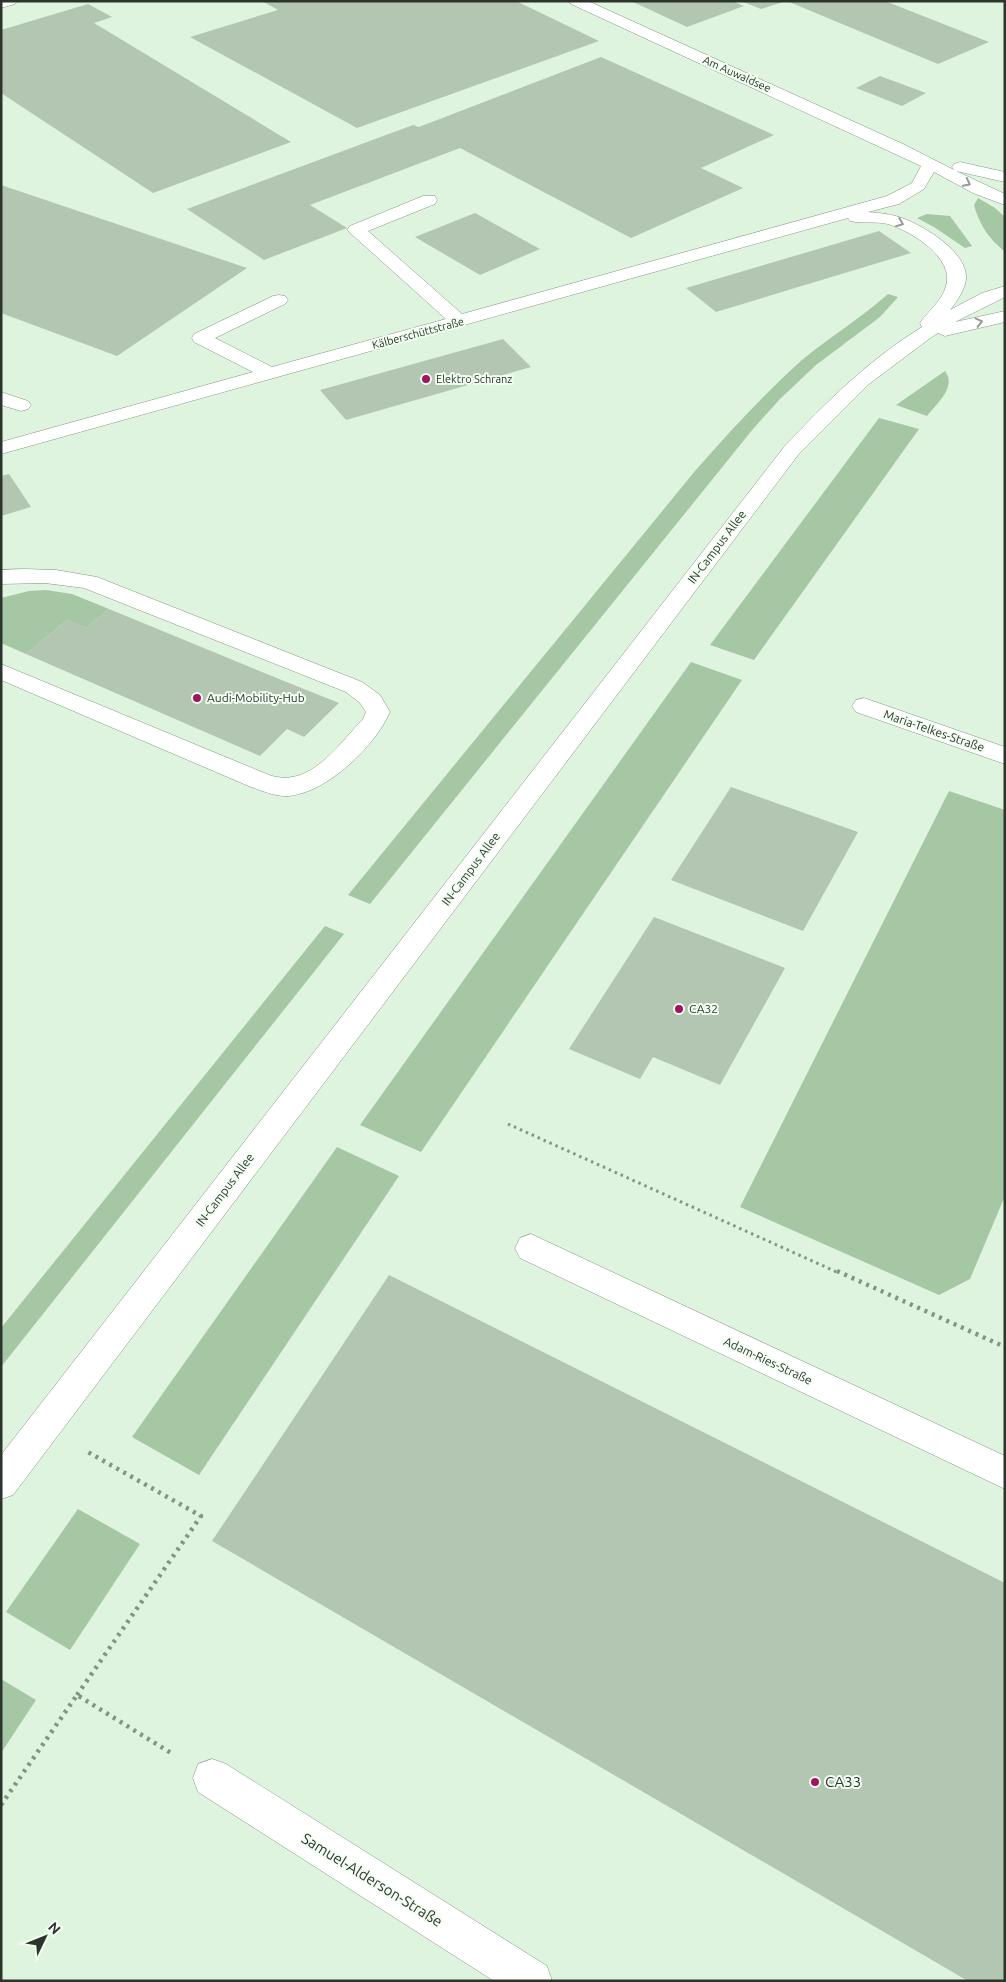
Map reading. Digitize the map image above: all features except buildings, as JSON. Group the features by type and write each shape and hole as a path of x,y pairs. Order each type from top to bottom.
{"street":[{"path":"1,4 10,1"},
{"name":"Am Auwaldsee","path":"576,1 897,147 930,165 1005,200"},
{"name":"Am Auwaldsee","path":"897,147 956,166 1005,177"},
{"name":"Kälberschüttstraße","path":"1,448 903,196 918,186 930,165"},
{"path":"429,200 356,230 459,321"},
{"name":"Kälberschüttstraße","path":"835,216 893,220 916,231 948,255 956,267 957,277 954,289 944,306 919,336"},
{"name":"IN-Campus Allee","path":"983,298 1005,275"},
{"name":"IN-Campus Allee","path":"1,1483 791,451 862,379 919,336 983,298 1005,290"},
{"path":"270,373 202,338 279,300"},
{"path":"919,336 1005,316"},
{"path":"1,398 21,406"},
{"path":"1,578 22,575 56,575 89,582 354,687 367,694 378,712 373,723 321,777 306,784 289,787 260,782 1,670"},
{"name":"Maria-Telkes-Straße","path":"864,706 1005,756"},
{"name":"Adam-Ries-Straße","path":"531,1248 1005,1473"},
{"name":"Samuel-Alderson-Straße","path":"212,1778 532,1981"}],"path":[{"path":"508,1124 1005,1347"},
{"path":"1,1805 202,1516 44,1427"},
{"path":"77,1695 212,1778"}],"green space":[{"path":"978,198 995,208 1005,217 1004,251 989,236 982,225 974,205"},
{"path":"927,214 950,216 972,246 965,248 917,218"},
{"path":"888,294 898,297 880,317 816,365 780,399 753,429 370,904 348,895 695,471 721,442 760,400 802,360"},
{"path":"945,371 949,383 947,389 927,416 896,405"},
{"path":"879,418 919,429 754,660 710,645"},
{"path":"46,590 72,594 109,609 86,628 67,620 26,654 1,643 1,598 29,591"},
{"path":"691,662 742,680 421,1152 360,1125"},
{"path":"949,791 1005,810 1005,1196 970,1279 939,1295 740,1207"},
{"path":"325,926 344,934 1,1367 1,1328"},
{"path":"337,1147 399,1176 199,1475 132,1437"},
{"path":"78,1509 140,1544 70,1650 6,1612"},
{"path":"1,1679 36,1700 1,1753"}],"place":[{"name":"Elektro Schranz","path":"426,379"},
{"name":"Audi-Mobility-Hub","path":"197,698"},
{"name":"CA32","path":"679,1009"},
{"name":"CA33","path":"815,1782"}]}
